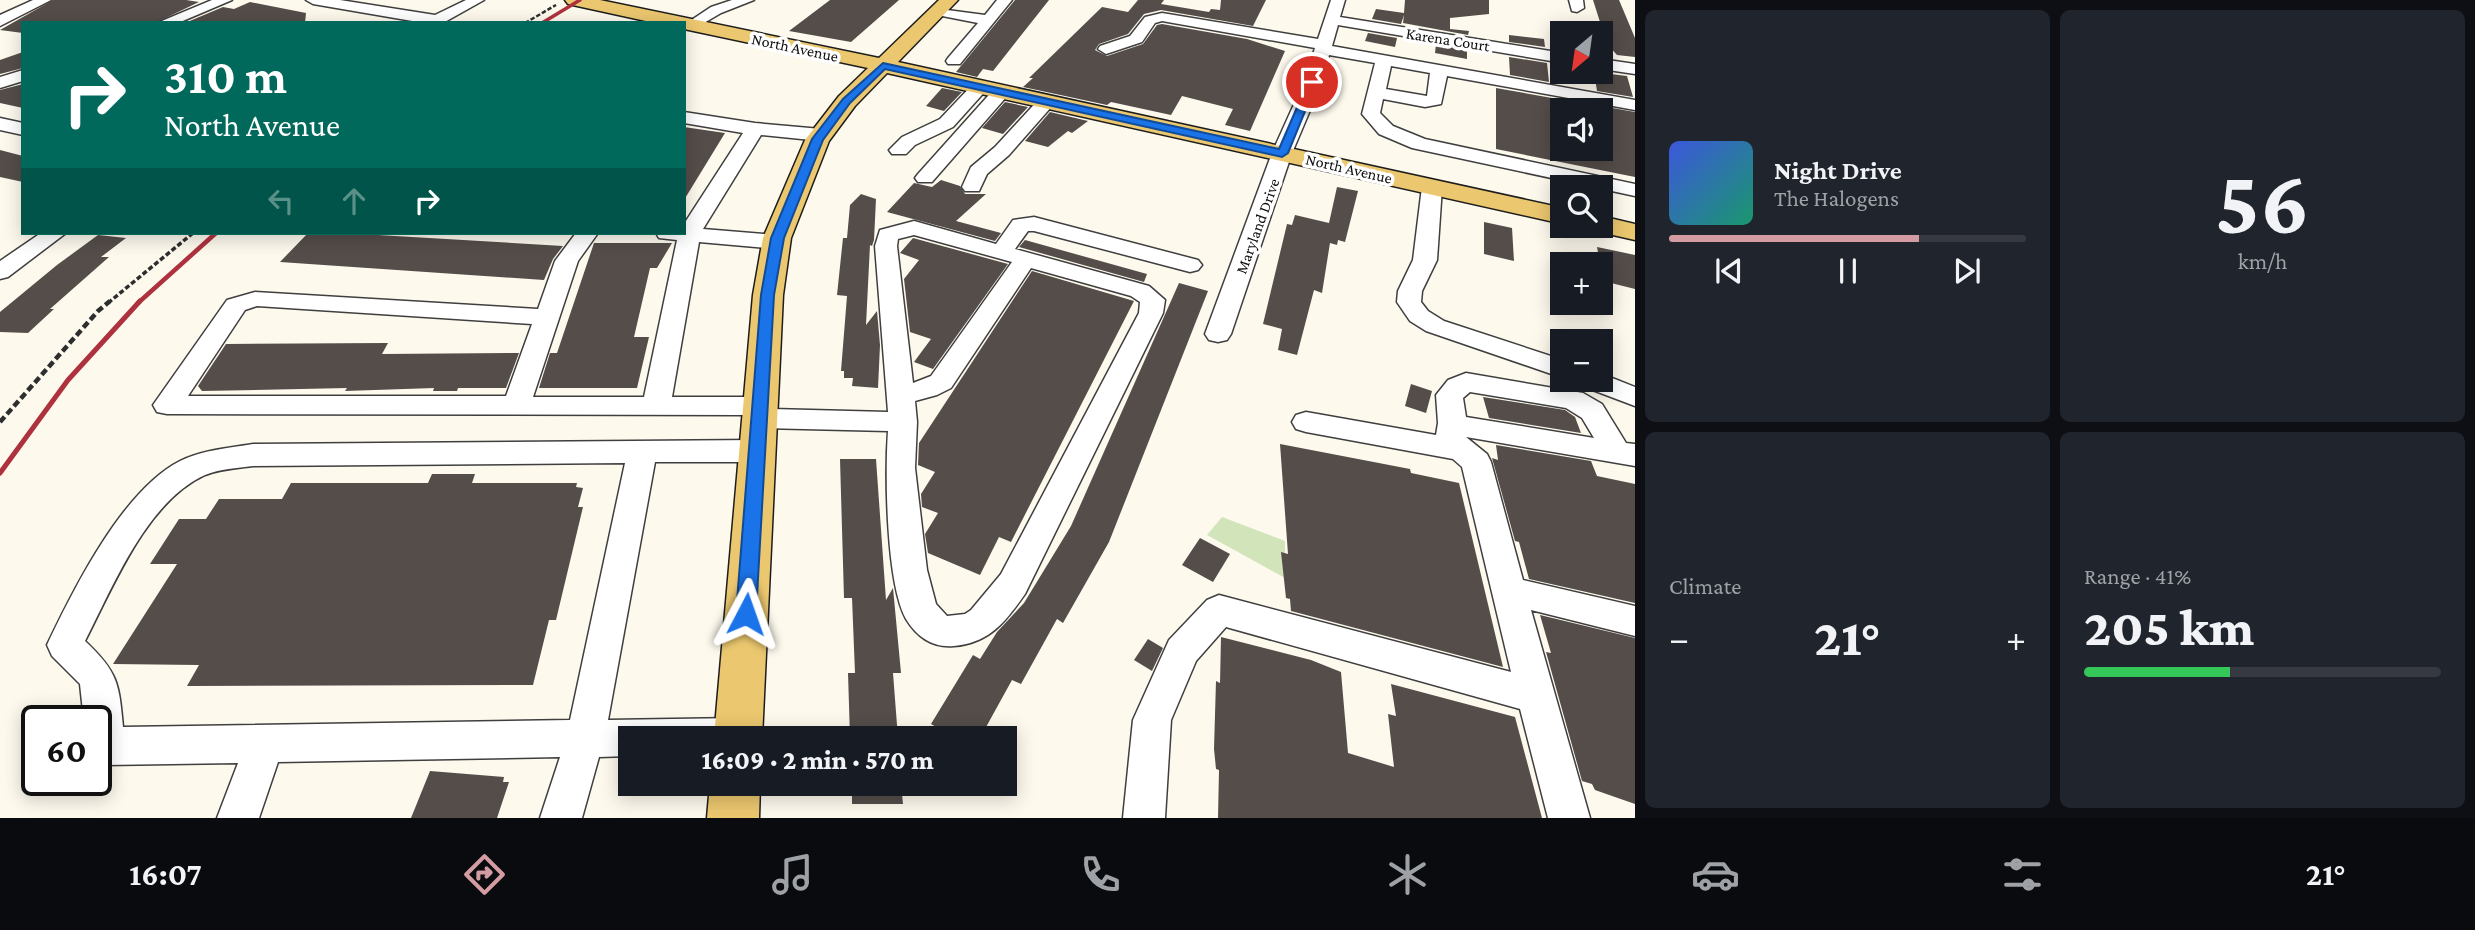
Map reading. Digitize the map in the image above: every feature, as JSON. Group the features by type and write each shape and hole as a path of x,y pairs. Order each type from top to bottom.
{"main road":[{"name":"North Avenue","path":"574,0 673,21"},
{"path":"739,726 768,295 777,242 821,135 847,101 943,6"},
{"name":"North Avenue","path":"686,24 1002,91 1550,213"},
{"path":"1613,227 1635,232"},
{"path":"733,818 734,796"}],"street":[{"path":"0,22 44,0"},
{"path":"169,21 225,0"},
{"path":"313,0 434,21 477,0"},
{"path":"686,24 747,0"},
{"path":"954,61 1005,0"},
{"path":"1192,0 1185,11 1326,38 1384,60 1635,106"},
{"name":"Maryland Drive","path":"1218,334 1282,153 1312,82 1338,0"},
{"path":"943,6 988,20"},
{"path":"1106,49 1136,38 1152,18 1326,38"},
{"name":"Karena Court","path":"1326,38 1550,57"},
{"path":"1384,60 1371,114 1386,130 1439,150 1635,190"},
{"path":"1614,66 1635,69"},
{"path":"1376,92 1425,102 1435,100 1439,70"},
{"path":"0,83 21,76"},
{"path":"898,149 912,136 931,131 947,122 980,87"},
{"path":"925,178 1002,91"},
{"path":"972,187 978,171 1002,151 1047,101"},
{"path":"686,117 755,129 821,135"},
{"path":"0,124 21,129"},
{"path":"686,222 755,129"},
{"path":"1432,187 1424,260 1410,291 1409,302 1419,316 1435,326 1550,365"},
{"path":"618,742 585,739 105,746 101,690 95,674 65,645 129,530 162,488 190,470 215,461 253,455 642,452 759,425 902,408 927,389 942,382 1013,256 1021,225 1034,224 1190,265"},
{"path":"914,228 1013,256 1140,291 1153,300 1151,313 1013,584 985,620 965,632 939,631 920,611 910,570 900,468 902,408 886,246 888,235 914,228"},
{"path":"686,234 777,242"},
{"path":"0,272 52,235"},
{"path":"516,406 567,261 586,235"},
{"path":"656,406 678,235"},
{"path":"547,317 255,299 236,305 167,405 656,406 759,425"},
{"path":"1569,818 1476,462 1457,438 1447,401 1453,389 1466,382 1573,400 1592,411 1626,454"},
{"path":"1613,388 1635,397"},
{"path":"1306,422 1626,454"},
{"path":"561,818 585,739 642,452"},
{"path":"1509,591 1635,621"},
{"path":"1144,818 1152,720 1182,651 1219,610 1535,696"},
{"path":"238,818 264,744"}],"path":[{"path":"529,21 566,0"},
{"path":"0,422 98,311 192,235"}],"green space":[{"path":"1222,517 1285,541 1285,578 1207,535"}],"building":[{"path":"53,0 199,2 159,21 21,21 21,33 0,30"},
{"path":"830,0 899,0 851,42 789,31"},
{"path":"1015,0 1049,0 993,71 983,69 977,77 956,72"},
{"path":"1138,0 1164,0 1161,4 1209,12 1211,9 1220,10 1221,0 1266,0 1253,26 1161,10 1144,14 1128,34 1099,44 1095,50 1107,56 1143,44 1157,25 1162,24 1247,39 1285,51 1250,131 1225,125 1233,109 1182,96 1171,115 1023,87 1102,7 1128,12"},
{"path":"1405,0 1489,0 1489,14 1450,18 1450,29 1469,31 1468,35 1403,23 1404,15 1401,24 1372,19 1376,9 1404,13"},
{"path":"1593,0 1619,0 1635,38 1635,57 1617,55 1614,52 1614,21 1600,21"},
{"path":"250,2 306,13 305,21 190,21 223,7 234,9"},
{"path":"1368,33 1397,38 1395,47 1365,41"},
{"path":"1509,35 1544,39 1545,47 1509,42"},
{"path":"1436,44 1467,50 1467,59 1435,53"},
{"path":"21,53 21,69 0,74 0,60"},
{"path":"1509,57 1547,63 1549,82 1510,75"},
{"path":"1614,74 1627,76 1633,97 1597,91 1596,84 1614,84"},
{"path":"21,85 21,108 0,103 0,90"},
{"path":"942,88 962,92 944,111 926,106"},
{"path":"1496,88 1552,98 1550,160 1496,149"},
{"path":"1005,102 1028,107 1003,134 982,128"},
{"path":"1613,108 1635,112 1635,177 1556,161 1613,161"},
{"path":"1050,112 1088,121 1072,133 1068,131 1048,147 1025,141"},
{"path":"686,127 725,133 686,197"},
{"path":"0,150 21,155 21,182 0,177"},
{"path":"941,180 960,186 965,194 986,194 956,221 1001,233 995,241 887,212 914,183 932,187"},
{"path":"1337,187 1358,191 1345,242 1338,240 1337,245 1330,243 1322,293 1314,290 1297,355 1278,350 1282,329 1263,324 1287,224 1292,225 1295,215 1329,223"},
{"path":"861,194 876,199 874,240 872,246 870,245 866,325 877,311 880,345 878,388 852,386 853,378 844,378 844,371 841,371 847,296 837,295 843,238 847,238 850,205"},
{"path":"1484,222 1512,228 1514,261 1484,254"},
{"path":"98,235 126,238 101,257 109,257 50,309 54,309 28,333 0,332 0,312"},
{"path":"306,235 378,235 563,246 553,259 544,280 280,262"},
{"path":"913,238 1008,264 933,369 914,362 931,339 910,332 904,279 919,260 900,253"},
{"path":"1025,240 1147,274 1144,282 1019,247"},
{"path":"594,243 672,243 657,268 650,268 634,337 649,337 637,388 539,388 550,353 557,353"},
{"path":"1597,247 1635,255 1635,289 1613,284 1613,252 1598,252"},
{"path":"1032,271 1134,301 1011,542 999,537 980,575 928,553 925,534 938,513 922,507 921,494 935,472 918,465 919,443"},
{"path":"1179,283 1208,291 1109,542 1063,623 1057,619 1021,684 1012,680 987,726 931,724 973,655 980,659 997,632 1024,603 1071,526"},
{"path":"388,343 382,354 519,353 506,388 458,388 457,391 433,391 434,388 345,391 347,388 202,391 198,386 226,344"},
{"path":"1411,384 1432,391 1426,413 1405,406"},
{"path":"1483,397 1565,410 1575,417 1581,433 1489,418"},
{"path":"1280,444 1410,469 1411,473 1459,483 1503,667 1291,611 1290,599 1286,598 1281,552 1288,554"},
{"path":"1496,445 1591,461 1597,476 1635,484 1635,603 1529,579 1519,542 1515,541 1492,458 1498,460"},
{"path":"840,459 876,459 886,600 893,588 901,673 893,673 897,726 850,726 848,673 855,673 852,598 844,598"},
{"path":"432,474 475,474 472,483 577,483 576,487 583,488 578,507 583,507 556,620 549,620 533,685 187,686 199,665 113,664 177,564 150,564 179,519 206,519 219,499 282,499 291,483 428,483"},
{"path":"1200,538 1230,554 1213,582 1182,565"},
{"path":"1540,615 1635,638 1635,804 1595,790 1592,784 1582,781 1546,652 1551,653"},
{"path":"1221,637 1311,660 1341,672 1348,753 1394,767 1388,714 1396,716 1391,684 1515,717 1542,818 1218,818 1219,770 1216,769 1214,749 1216,681 1220,683"},
{"path":"1148,639 1163,648 1152,671 1134,660"},
{"path":"430,771 504,777 503,782 509,782 497,818 411,818"},
{"path":"852,796 902,796 903,804 852,804"}],"railway":[{"path":"545,21 580,0"},
{"path":"139,302 214,235"},
{"path":"0,473 68,380 139,302"}],"route":[{"path":"746,614 768,295 778,238 817,139 847,101 883,66 1282,153 1312,82"}]}
